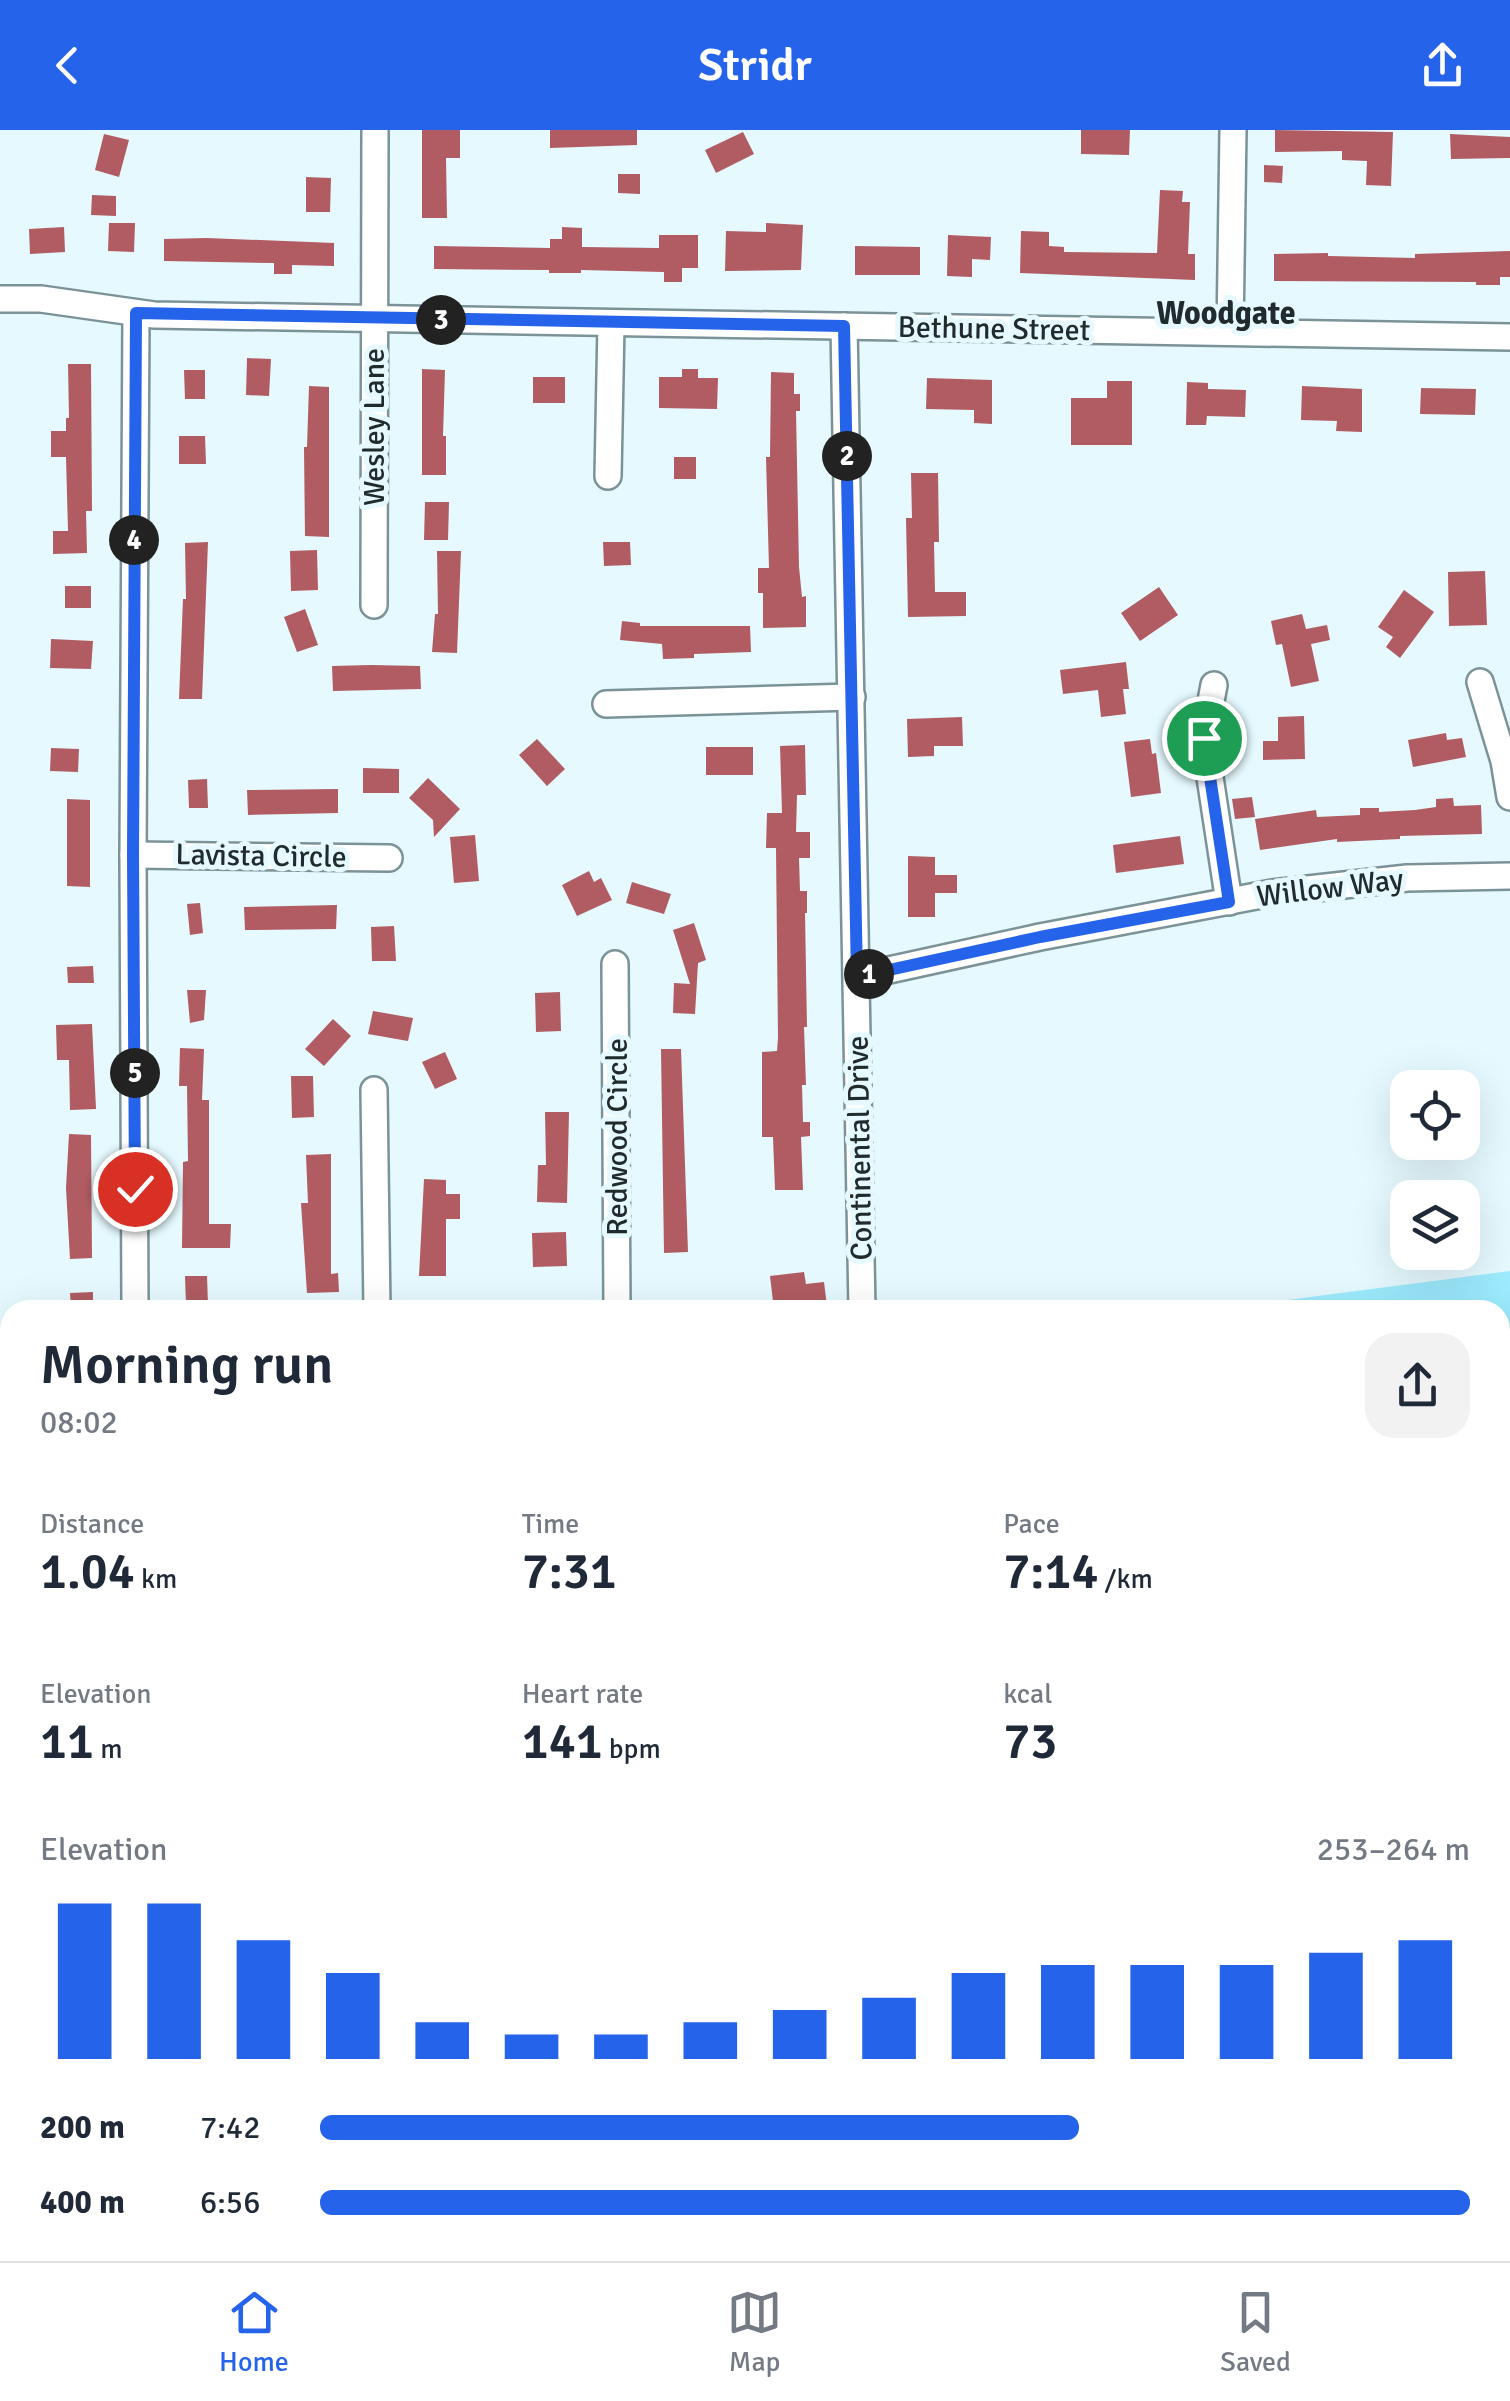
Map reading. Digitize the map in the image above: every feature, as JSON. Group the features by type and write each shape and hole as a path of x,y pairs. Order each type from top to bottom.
{"street":[{"name":"Wesley Lane","path":"374,604 375,130"},
{"path":"1230,332 1233,130"},
{"name":"Bethune Street","path":"0,298 41,299 136,313 611,324 1510,336"},
{"path":"136,313 136,1300"},
{"path":"608,476 611,324"},
{"name":"Continental Drive","path":"844,326 862,1300"},
{"path":"1480,682 1504,761 1510,796"},
{"path":"1214,685 1204,738 1229,902"},
{"path":"606,704 852,697"},
{"name":"Lavista Circle","path":"133,854 389,858"},
{"name":"Willow Way","path":"857,977 1040,937 1316,886 1407,878 1510,876"},
{"name":"Redwood Circle","path":"616,964 617,1300"},
{"path":"374,1090 377,1300"}],"shaded area":[{"path":"1510,1271 1510,1300 1287,1300"}],"building":[{"path":"422,130 460,130 460,158 446,158 447,218 422,218"},
{"path":"550,130 637,130 637,145 550,148"},
{"path":"1081,130 1130,130 1129,155 1081,154"},
{"path":"1275,130 1393,132 1391,186 1366,185 1367,161 1342,160 1342,151 1275,152"},
{"path":"743,132 754,154 716,173 705,150"},
{"path":"104,134 129,140 119,177 95,170"},
{"path":"1450,134 1510,137 1510,158 1451,159"},
{"path":"1264,165 1283,166 1282,183 1264,182"},
{"path":"618,174 640,174 640,194 618,193"},
{"path":"306,177 331,178 330,212 306,212"},
{"path":"1160,190 1183,191 1182,202 1190,202 1188,254 1195,254 1195,280 1020,273 1021,231 1049,232 1049,246 1064,247 1064,252 1157,253"},
{"path":"92,195 116,196 116,216 91,215"},
{"path":"109,223 135,223 134,252 108,251"},
{"path":"766,223 803,225 801,270 725,271 726,231 766,232"},
{"path":"64,227 65,252 30,254 29,229"},
{"path":"562,227 582,228 582,247 659,248 659,235 698,235 698,268 682,268 682,282 664,282 664,272 434,269 434,246 550,248 550,239 562,239"},
{"path":"948,235 991,237 990,260 972,259 972,277 947,276"},
{"path":"164,239 334,243 334,266 292,265 292,274 274,274 274,263 164,261"},
{"path":"855,246 920,247 920,275 855,275"},
{"path":"1510,251 1510,277 1500,277 1500,285 1274,281 1274,254 1415,258 1415,254"},
{"path":"247,358 271,359 269,396 246,395"},
{"path":"68,364 91,364 92,511 86,511 87,553 53,554 53,531 68,531 66,457 51,457 51,431 66,431"},
{"path":"422,369 445,370 446,475 422,475"},
{"path":"682,369 698,369 698,378 718,378 717,409 659,408 659,377 682,377"},
{"path":"184,370 205,370 205,399 185,399"},
{"path":"771,372 794,373 794,394 800,394 800,411 796,411 799,567 802,597 806,596 806,627 763,628 763,593 758,593 758,568 769,568 766,457 770,457"},
{"path":"533,377 565,377 565,403 533,403"},
{"path":"927,378 992,380 992,424 974,423 974,410 926,409"},
{"path":"1107,381 1132,381 1132,445 1071,445 1071,398 1107,398"},
{"path":"1187,382 1208,383 1208,389 1246,390 1245,417 1207,416 1206,425 1186,425"},
{"path":"309,386 329,387 329,537 305,536 304,447"},
{"path":"1302,386 1362,389 1362,432 1336,431 1337,421 1301,420"},
{"path":"1421,388 1476,389 1475,415 1420,414"},
{"path":"179,436 205,436 206,464 179,464"},
{"path":"674,457 696,457 696,479 674,479"},
{"path":"911,473 938,473 935,592 966,592 966,616 908,617 906,518 912,518"},
{"path":"425,502 449,502 448,540 424,540"},
{"path":"208,542 202,699 179,699 186,599 185,543"},
{"path":"603,542 630,542 631,565 604,566"},
{"path":"317,550 318,590 291,591 290,551"},
{"path":"437,551 461,551 457,653 432,652 438,614"},
{"path":"1485,571 1487,625 1449,626 1448,572"},
{"path":"65,586 91,586 91,608 65,608"},
{"path":"1159,587 1178,615 1140,641 1121,613"},
{"path":"1404,590 1434,612 1400,658 1386,647 1393,637 1378,627"},
{"path":"305,609 318,645 297,652 284,617"},
{"path":"1302,614 1306,629 1327,625 1330,640 1311,644 1319,681 1291,687 1282,644 1276,645 1271,621"},
{"path":"622,621 640,626 750,626 751,652 663,659 662,644 620,640"},
{"path":"51,639 93,641 91,669 50,668"},
{"path":"1126,662 1126,714 1101,717 1098,690 1063,694 1060,670"},
{"path":"332,666 420,666 421,689 333,691"},
{"path":"1304,716 1305,759 1263,760 1263,741 1278,741 1278,717"},
{"path":"962,717 963,746 934,746 934,756 908,757 907,719"},
{"path":"1446,733 1447,740 1462,738 1466,757 1413,767 1408,740"},
{"path":"537,739 565,769 547,786 519,755"},
{"path":"1150,739 1152,754 1156,753 1161,793 1131,797 1124,742"},
{"path":"805,745 806,795 797,795 796,832 810,832 810,858 799,858 800,891 807,891 806,1085 802,1085 803,1122 810,1122 810,1136 801,1137 803,1190 775,1190 773,1137 762,1137 762,1052 777,1051 778,1038 776,848 766,848 767,813 782,813 780,746"},
{"path":"706,747 753,747 753,775 706,775"},
{"path":"51,748 79,749 78,772 50,771"},
{"path":"363,768 399,769 399,793 363,793"},
{"path":"428,778 460,809 434,837 433,820 409,798"},
{"path":"207,779 208,808 189,808 188,780"},
{"path":"338,789 338,813 248,815 247,790"},
{"path":"1252,797 1255,817 1235,819 1232,799"},
{"path":"1453,798 1454,806 1481,805 1482,834 1337,839 1260,850 1255,819 1316,810 1317,817 1360,815 1360,808 1379,808 1379,812 1415,810 1436,807 1436,799"},
{"path":"67,799 90,800 90,887 67,886"},
{"path":"475,835 479,881 454,883 450,837"},
{"path":"1180,836 1184,864 1116,873 1113,845"},
{"path":"908,856 935,857 935,875 957,875 957,893 935,893 935,917 908,917"},
{"path":"589,871 594,882 601,878 612,900 577,916 562,885"},
{"path":"632,882 671,894 664,914 626,903"},
{"path":"200,903 203,933 190,935 187,904"},
{"path":"337,905 336,929 245,930 244,907"},
{"path":"694,923 706,960 698,963 695,1014 673,1013 674,983 690,984 673,930"},
{"path":"394,926 396,961 372,961 371,927"},
{"path":"93,966 94,983 68,983 67,967"},
{"path":"187,990 206,990 204,1020 190,1023"},
{"path":"560,992 561,1031 536,1032 535,993"},
{"path":"373,1011 413,1018 408,1041 368,1034"},
{"path":"333,1019 351,1036 324,1066 305,1049"},
{"path":"92,1024 96,1109 70,1110 69,1060 57,1060 56,1025"},
{"path":"180,1048 204,1049 202,1100 209,1100 209,1224 231,1224 230,1248 182,1248 183,1162 188,1161 187,1086 179,1086"},
{"path":"661,1049 681,1049 688,1252 664,1253"},
{"path":"445,1052 457,1079 435,1089 422,1062"},
{"path":"291,1076 313,1076 314,1117 292,1118"},
{"path":"545,1112 569,1112 567,1203 537,1202 538,1165 546,1165"},
{"path":"69,1134 91,1135 92,1258 70,1259 66,1188"},
{"path":"331,1154 331,1274 338,1273 339,1292 307,1293 301,1203 308,1203 306,1155"},
{"path":"424,1179 446,1180 446,1194 460,1194 460,1219 446,1219 446,1276 419,1276"},
{"path":"566,1232 567,1266 533,1267 532,1233"},
{"path":"804,1272 806,1284 824,1282 826,1300 773,1300 770,1276"},
{"path":"185,1276 207,1276 208,1300 186,1300"},
{"path":"93,1292 93,1300 70,1300 70,1293"}],"district":[{"name":"Woodgate","path":"1226,313"}],"route":[{"path":"135,1189 136,313 844,326 857,977 1040,937 1229,902 1204,738"}]}
